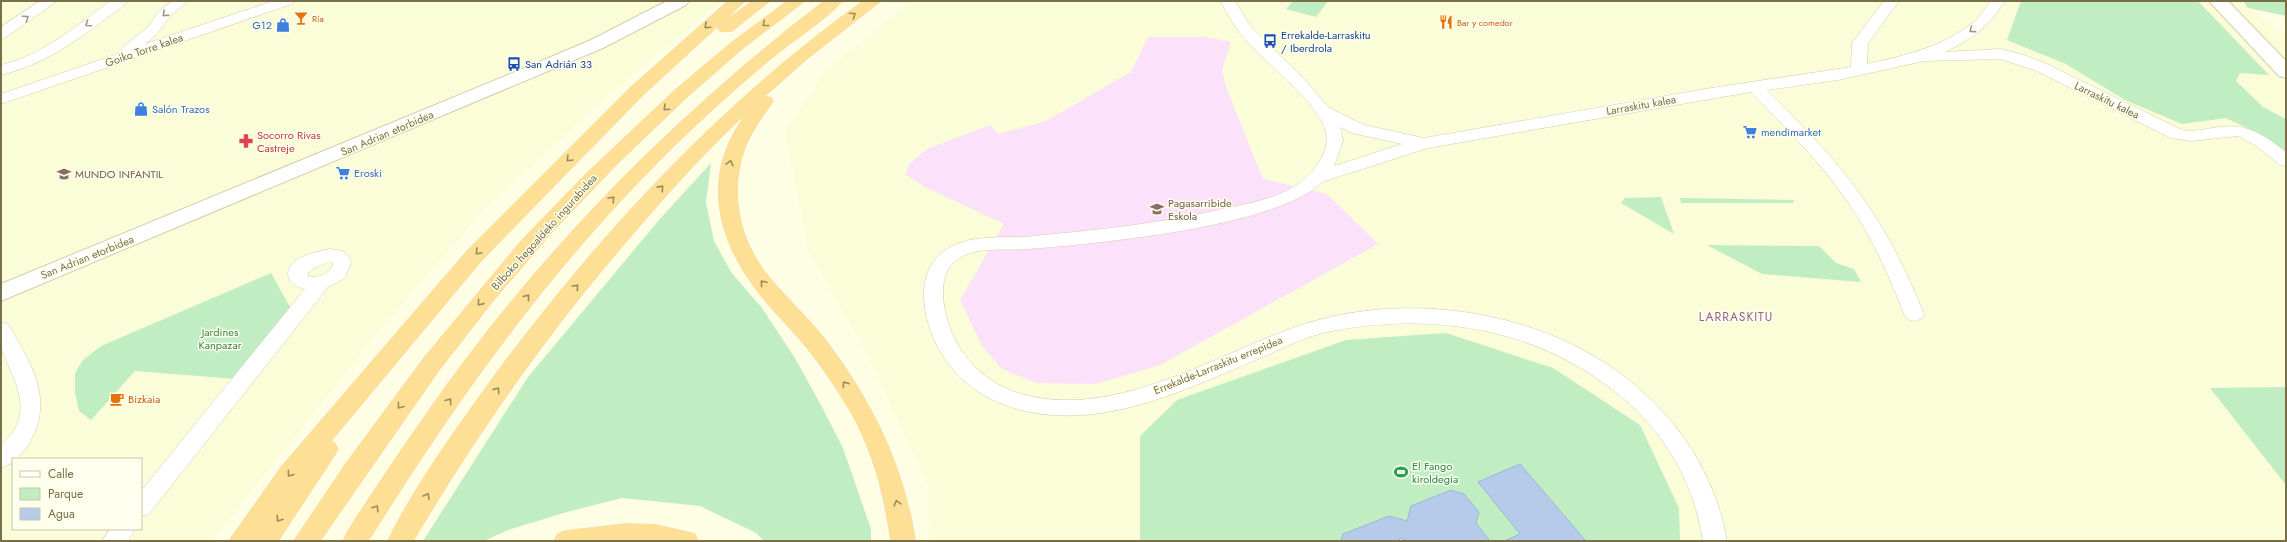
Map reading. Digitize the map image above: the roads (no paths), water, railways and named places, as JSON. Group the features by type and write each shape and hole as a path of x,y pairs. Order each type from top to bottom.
{"highway":[{"path":"241,541 290,473 395,347 474,256 637,91 737,1"},
{"path":"596,131 762,1"},
{"name":"Bilboko hegoaldeko ingurabidea","path":"306,541 370,447 441,352 513,262 605,165 687,87 774,17 797,1"},
{"path":"355,541 413,450 489,345 551,265 683,127 730,84 795,30 834,1"},
{"path":"400,541 455,451 515,364 566,297 663,186 757,93 834,28 873,1"},
{"path":"834,28 832,33 751,117 738,140 730,163 726,188 727,211 747,260 760,279 822,351 850,393 873,434 889,473 900,511 903,541"},
{"path":"264,541 395,347"},
{"path":"566,541 611,534 652,534 686,541"}],"street":[{"path":"1,34 50,1"},
{"path":"1,70 21,66 46,54 120,1"},
{"path":"112,61 133,48 153,30 164,14 181,1"},
{"name":"Goiko Torre kalea","path":"1,99 287,1"},
{"name":"San Adrian etorbidea","path":"1,292 520,77 597,44 680,1"},
{"path":"1228,1 1232,13 1256,41 1296,79 1322,111 1334,130 1332,149"},
{"path":"1859,71 1860,43 1892,1"},
{"path":"1921,57 1959,39 1982,23 1998,1"},
{"path":"2218,1 2286,72"},
{"path":"153,30 167,35 200,31"},
{"name":"Larraskitu kalea","path":"1425,142 1859,71 1921,57 2000,54 2018,58 2043,68 2177,134 2189,137 2234,130 2253,137 2286,161"},
{"path":"1755,87 1843,183 1884,244 1902,281 1914,314"},
{"path":"1322,111 1358,129 1392,138 1425,142"},
{"path":"1332,149 1350,139 1392,138"},
{"path":"1318,177 1425,142"},
{"path":"1332,149 1343,156 1382,155"},
{"name":"Errekalde-Larraskitu errepidea","path":"1332,149 1318,177 1298,192 1253,209 1206,220 1117,234 1023,244 977,246 957,251 942,262 932,289 936,317 947,344 967,372 988,389 1012,400 1051,408 1098,407 1167,388 1296,334 1328,324 1398,315 1438,316 1486,322 1551,343 1598,366 1635,395 1672,436 1696,476 1713,521 1715,541"},
{"path":"142,506 322,282"},
{"path":"1,329 31,391 31,412 21,438 1,460"},
{"path":"114,541 123,530"}],"water":[{"path":"1520,464 1586,541 1504,541 1520,534 1478,482"},
{"path":"1451,490 1464,494 1479,512 1476,523 1490,541 1408,541 1400,538 1399,541 1341,541 1343,534 1389,516 1407,521 1411,506"}],"place":[{"name":"Ría","path":"301,18"},
{"name":"Bar y comedor","path":"1446,22"},
{"name":"G12","path":"283,25"},
{"name":"Errekalde-Larraskitu / Iberdrola","path":"1270,41"},
{"name":"San Adrián 33","path":"514,64"},
{"name":"Salón Trazos","path":"141,109"},
{"name":"mendimarket","path":"1750,132"},
{"name":"Socorro Rivas Castreje","path":"246,141"},
{"name":"Eroski","path":"343,173"},
{"name":"MUNDO INFANTIL","path":"64,174"},
{"name":"Pagasarribide Eskola","path":"1157,209"},
{"name":"Bizkaia","path":"117,399"},
{"name":"El Fango kiroldegia","path":"1401,472"}],"district":[{"name":"LARRASKITU","path":"1736,317"}],"park label":[{"name":"Jardines Kanpazar","path":"220,338"}]}
